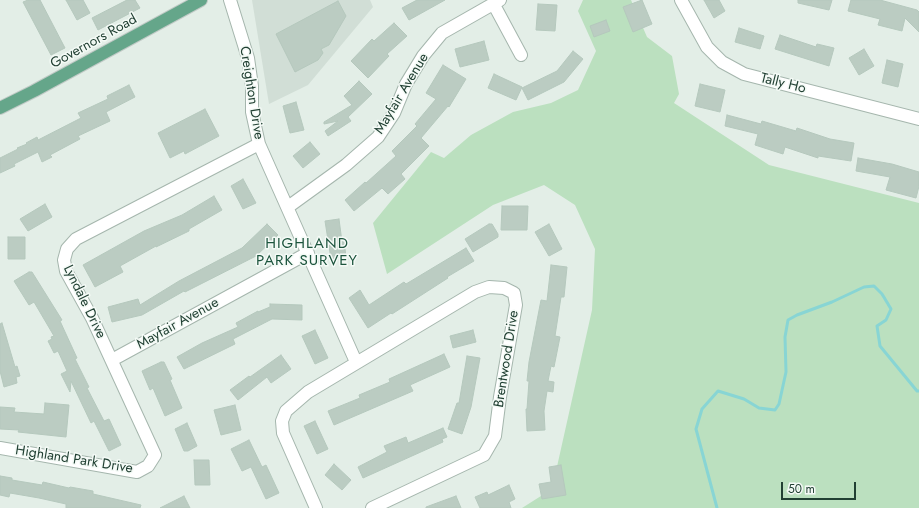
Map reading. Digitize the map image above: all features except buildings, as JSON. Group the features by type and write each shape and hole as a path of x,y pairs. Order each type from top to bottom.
{"main road":[{"name":"Governors Road","path":"0,108 201,0"}],"street":[{"name":"Creighton Drive","path":"230,0 248,58 252,86 252,112 259,144 356,362"},
{"name":"Tally Ho","path":"681,0 707,47 722,62 744,74 919,119"},
{"path":"496,2 521,55"},
{"name":"Mayfair Avenue","path":"288,207 346,166 378,137 394,113 406,84 423,56 442,33 496,2"},
{"name":"Lyndale Drive","path":"148,466 155,455 92,318 66,271 64,260 67,249 76,238 259,144"},
{"name":"Mayfair Avenue","path":"112,360 308,253"},
{"name":"Brentwood Drive","path":"356,362 475,292 488,287 504,288 514,293 516,305 500,397 495,436 484,455 372,508"},
{"path":"316,508 283,433 282,421 286,410 308,392 356,362"},
{"name":"Highland Park Drive","path":"0,448 137,472 148,466"}],"shaded area":[{"path":"252,0 370,0 373,7 308,85 269,104"}],"green space":[{"path":"583,0 631,0 647,37 672,56 679,94 674,103 769,165 919,203 919,508 522,508 552,489 592,310 595,249 575,205 544,185 493,205 387,274 373,223 431,152 444,158 471,135 513,112 551,103 578,90 596,51 578,11"}],"waterway":[{"path":"717,508 696,429 702,409 718,391 744,399 759,408 775,410 779,404 786,372 785,337 788,320 864,287 874,286 882,294 891,309 886,320 877,326 880,346 917,391 919,391"}],"district":[{"name":"HIGHLAND PARK SURVEY","path":"307,252"}]}
